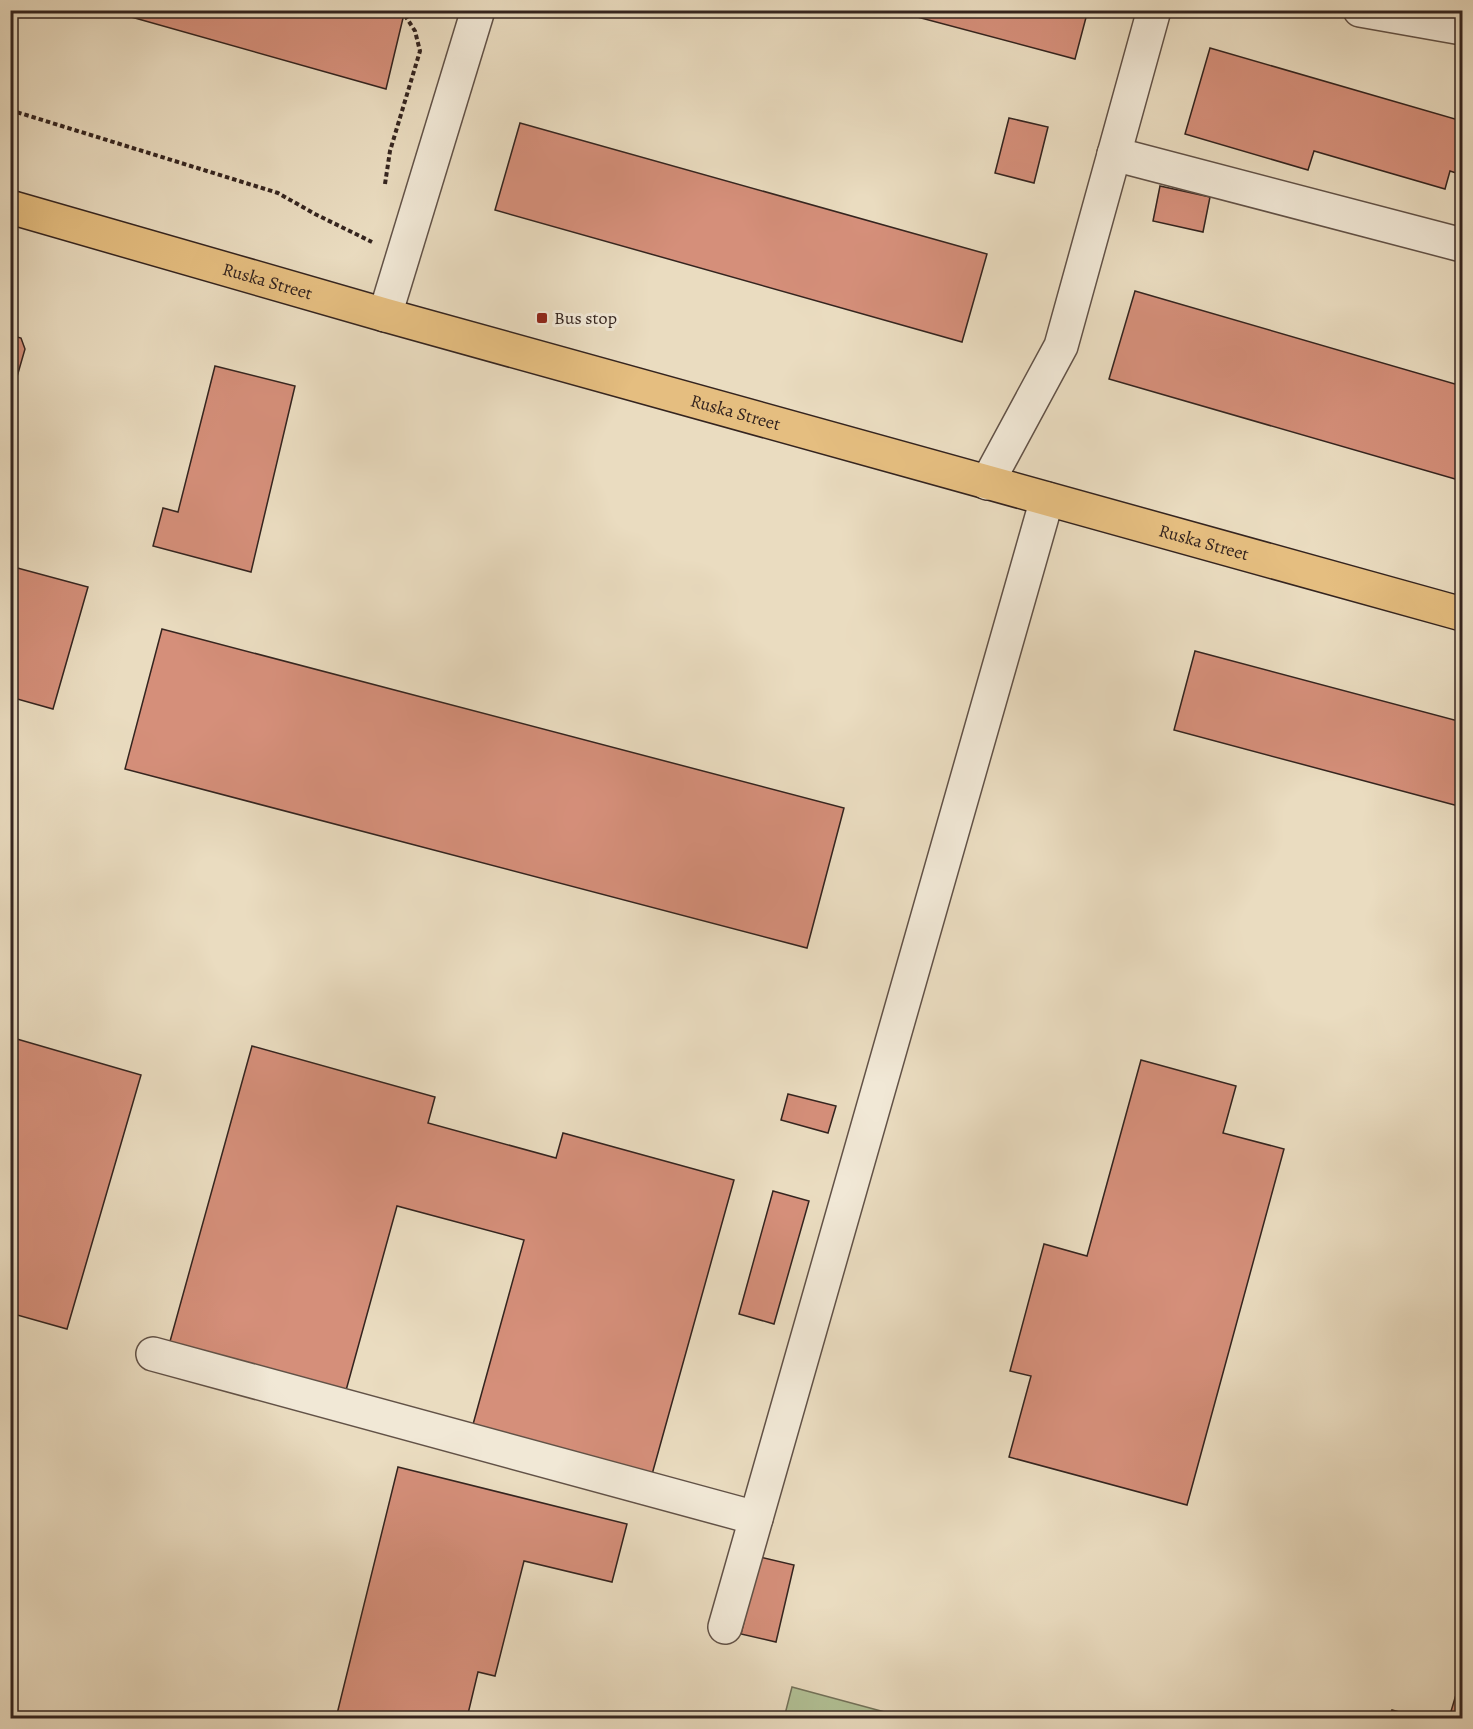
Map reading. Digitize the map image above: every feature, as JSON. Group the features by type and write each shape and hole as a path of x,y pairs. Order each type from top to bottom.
{"main road":[{"name":"Ruska Street","path":"10,207 385,315 1462,614"}],"street":[{"path":"385,315 478,10"},
{"path":"987,483 1061,346 1154,10"},
{"path":"1360,10 1462,28"},
{"path":"1114,154 1462,245"},
{"path":"726,1626 1047,499"},
{"path":"153,1354 756,1518"}],"path":[{"path":"10,110 278,193 315,214 378,244"}],"green space":[{"path":"792,1687 907,1718 784,1718"}],"building":[{"path":"391,10 404,14 386,89 110,11"},
{"path":"891,10 1088,10 1075,59"},
{"path":"1210,48 1462,121 1462,175 1450,171 1445,189 1314,151 1308,170 1185,134"},
{"path":"1009,118 1048,127 1034,183 995,173"},
{"path":"520,123 987,254 962,342 495,210"},
{"path":"1160,186 1210,197 1203,232 1153,221"},
{"path":"1135,291 1462,386 1462,481 1109,379"},
{"path":"10,335 21,338 25,349 10,401"},
{"path":"215,366 295,386 251,572 153,546 163,508 178,512"},
{"path":"10,566 88,587 53,709 10,697"},
{"path":"162,629 844,808 807,948 125,769"},
{"path":"1195,651 1462,722 1462,807 1174,730"},
{"path":"10,1037 141,1075 67,1329 10,1313"},
{"path":"252,1046 435,1097 428,1123 556,1158 563,1133 734,1180 651,1478 472,1428 524,1240 397,1206 345,1394 169,1345"},
{"path":"1141,1060 1236,1086 1223,1133 1284,1149 1187,1505 1009,1457 1031,1376 1010,1371 1044,1244 1087,1256"},
{"path":"788,1094 836,1106 828,1133 781,1120"},
{"path":"773,1191 809,1201 774,1324 739,1314"},
{"path":"398,1467 627,1524 612,1582 524,1561 495,1676 478,1672 467,1718 336,1718"},
{"path":"760,1557 794,1565 776,1642 741,1634"},
{"path":"1458,1688 1462,1689 1462,1718 1449,1718"},
{"path":"1392,1710 1422,1718 1389,1718"}],"place":[{"name":"Bus stop","path":"542,318"}]}
